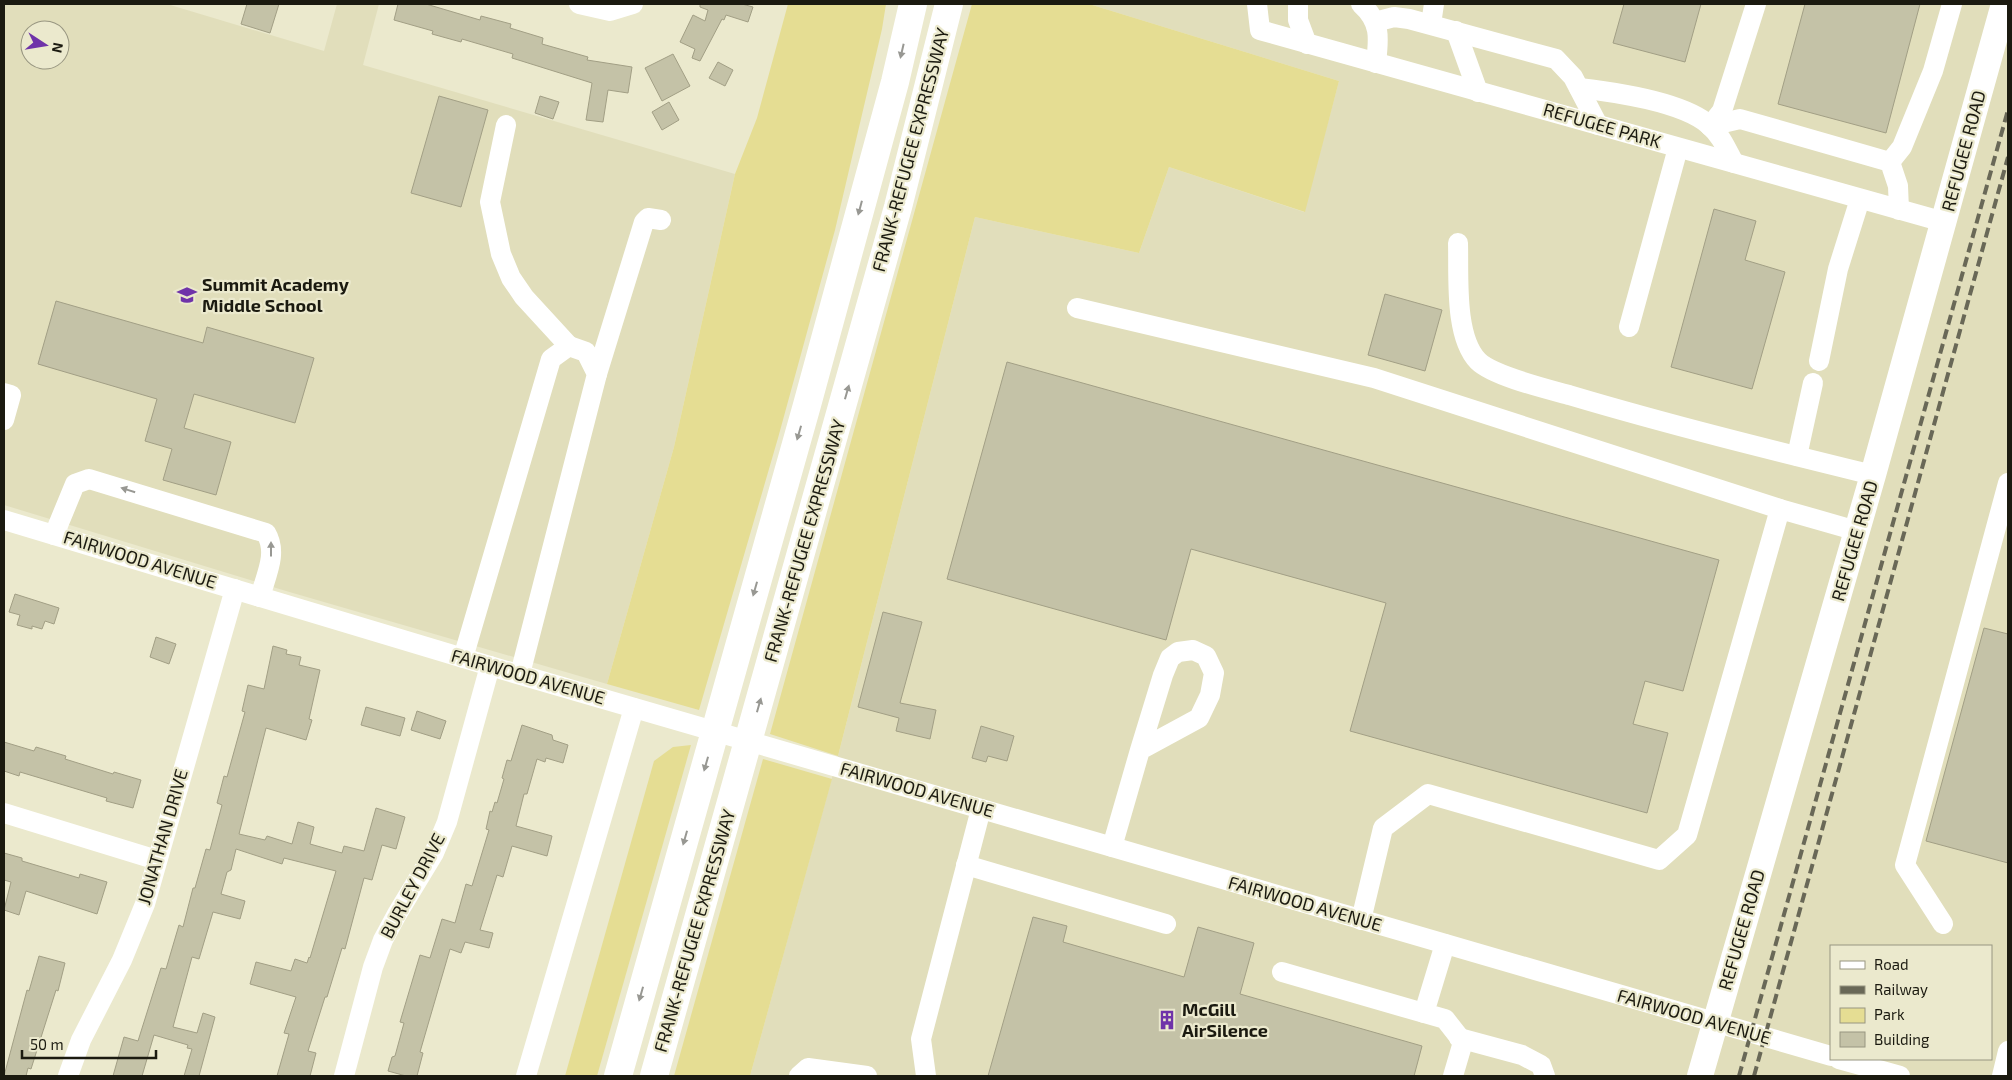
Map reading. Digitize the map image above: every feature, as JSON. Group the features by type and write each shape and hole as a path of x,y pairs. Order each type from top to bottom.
{"highway":[{"name":"FRANK-REFUGEE EXPRESSWAY","path":"618,1076 892,91 913,4"},
{"name":"FRANK-REFUGEE EXPRESSWAY","path":"654,1076 898,207 949,4"}],"main road":[{"name":"REFUGEE ROAD","path":"1700,1076 1800,733 1944,222 2000,5"}],"street":[{"path":"579,4 610,11 630,5"},
{"name":"REFUGEE PARK","path":"1257,4 1260,30 1944,222"},
{"path":"1298,4 1298,20 1307,44"},
{"path":"1362,4 1371,13 1378,27 1376,63"},
{"path":"1431,24 1434,4"},
{"path":"1710,126 1722,111 1756,4"},
{"path":"1890,162 1902,147 1933,71 1952,4"},
{"path":"1375,22 1394,18 1431,24 1556,59 1573,77 1598,125"},
{"path":"1456,31 1478,92"},
{"path":"1579,88 1673,106 1696,115 1710,126 1722,141 1734,163"},
{"path":"1710,126 1740,119 1890,162"},
{"path":"506,125 490,202 501,254 511,278 524,297 569,346 586,352 597,374"},
{"path":"1629,327 1678,148"},
{"path":"1890,162 1898,186 1899,210"},
{"path":"1819,362 1838,269 1860,198"},
{"path":"520,674 597,374 644,222 648,218 661,220"},
{"path":"1458,244 1460,304 1464,334 1472,353 1479,362 1500,373 1650,419 1873,475"},
{"path":"1076,308 1374,378 1780,509 1857,531"},
{"path":"463,658 551,359 569,346"},
{"path":"1797,456 1813,383"},
{"path":"4,393 11,395 4,420"},
{"path":"54,534 75,484 89,479 266,532 272,542 272,556 260,597"},
{"path":"1943,924 1905,865 2008,483"},
{"path":"1360,920 1383,828 1428,794 1660,860 1688,835 1780,509"},
{"name":"FAIRWOOD AVENUE","path":"4,520 490,666 1830,1056"},
{"name":"JONATHAN DRIVE","path":"68,1076 81,1040 128,944 145,904 235,589"},
{"path":"1112,847 1140,750 1163,675 1170,658 1178,652 1193,650 1206,656 1214,673 1210,695 1200,718 1140,750"},
{"name":"BURLEY DRIVE","path":"344,1076 373,967 397,914 434,853 447,822 490,666"},
{"path":"526,1076 634,708"},
{"path":"926,1076 921,1039 981,809"},
{"path":"4,813 157,860"},
{"path":"966,866 1166,924"},
{"path":"1424,1013 1445,944"},
{"path":"1282,972 1446,1019 1463,1042 1453,1076"},
{"path":"1459,1038 1522,1055 1541,1065 1545,1076"},
{"path":"2002,1076 2008,1051"},
{"path":"1843,1060 1900,1076"},
{"path":"799,1076 808,1068 867,1076"}],"shaded area":[{"path":"4,4 167,4 324,51 337,4 379,4 363,65 735,174 674,447 607,684 286,591 4,505"},
{"path":"1089,4 2008,4 2008,1076 750,1076 838,756 975,217 1139,253 1169,167 1304,212 1339,81"}],"green space":[{"path":"788,4 886,4 882,29 835,230 778,438 699,710 607,684 674,447 735,174 757,118"},
{"path":"972,4 1089,4 1339,81 1305,212 1169,167 1139,253 975,217 838,756 770,734"},
{"path":"691,745 597,1076 565,1076 654,761 673,747"},
{"path":"763,759 832,779 750,1076 674,1076"}],"building":[{"path":"247,4 279,4 270,33 241,24"},
{"path":"398,4 426,4 480,20 481,16 511,24 510,28 543,38 542,44 588,57 587,60 632,67 628,93 608,90 603,122 586,120 592,83 512,58 513,54 462,39 461,42 432,34 433,31 394,20"},
{"path":"700,4 742,4 753,7 748,22 726,15 724,20 722,19 700,61 692,58 695,49 680,42 693,15 705,21 708,10 700,7"},
{"path":"1624,4 1701,4 1685,62 1613,43"},
{"path":"1805,4 1920,4 1886,133 1778,104"},
{"path":"673,54 690,86 662,101 645,68"},
{"path":"718,62 733,70 725,86 709,78"},
{"path":"439,96 488,110 461,207 411,193"},
{"path":"540,96 559,102 553,119 535,113"},
{"path":"669,102 679,120 662,130 652,112"},
{"path":"1714,209 1756,221 1745,260 1785,272 1752,389 1671,367"},
{"path":"1385,294 1442,310 1425,371 1368,355"},
{"path":"56,301 203,343 207,327 314,358 295,423 194,394 184,428 231,442 216,495 163,480 172,449 145,441 157,399 38,364"},
{"path":"1007,362 1719,560 1683,691 1645,681 1633,724 1668,733 1647,813 1350,731 1386,603 1191,549 1166,640 947,579"},
{"path":"15,594 59,608 54,624 45,621 42,629 32,626 32,629 17,625 20,615 9,612"},
{"path":"883,612 922,622 900,703 936,710 930,739 896,731 899,718 858,707"},
{"path":"1984,628 2008,634 2008,863 1926,841"},
{"path":"156,637 176,644 169,664 150,657"},
{"path":"273,646 287,650 286,654 301,657 299,665 320,670 309,719 312,720 306,740 266,728 239,834 265,840 267,836 292,844 298,822 314,827 310,844 342,853 344,846 364,851 376,808 405,817 396,849 382,845 372,880 364,878 345,949 342,948 308,1051 316,1053 310,1076 277,1076 289,1034 284,1033 296,997 250,984 256,962 291,971 295,959 307,963 336,871 284,858 282,864 236,849 231,870 227,872 221,894 245,901 240,919 213,912 199,959 192,957 173,1027 197,1033 203,1013 215,1017 199,1076 184,1076 192,1049 187,1048 188,1045 154,1035 142,1076 113,1076 124,1037 138,1041 161,968 166,969 179,925 183,927 206,849 210,850 222,805 217,803 224,776 227,777 245,712 242,711 248,685 264,689"},
{"path":"366,707 405,718 400,736 361,725"},
{"path":"417,711 446,721 440,739 411,730"},
{"path":"522,725 552,735 553,740 568,745 563,763 546,758 545,762 537,759 527,794 524,794 516,826 552,836 547,856 512,846 503,877 497,875 480,930 493,933 489,948 465,942 461,953 450,949 420,1052 423,1053 417,1076 406,1076 388,1071 392,1057 395,1056 404,1023 400,1022 420,955 430,958 442,919 455,923 466,884 472,886 489,830 486,829 490,811 492,812 495,802 497,803 507,760 511,761"},
{"path":"981,726 1014,736 1007,761 988,756 986,762 972,758"},
{"path":"4,742 34,751 36,747 66,756 65,759 113,774 114,772 141,780 133,808 106,801 107,798 20,772 19,776 4,771"},
{"path":"4,853 22,858 22,861 79,878 80,874 107,882 97,914 26,891 19,915 4,910 11,882 4,880"},
{"name":"McGill AirSilence","path":"1033,917 1067,926 1063,942 1184,977 1198,927 1254,943 1240,994 1422,1046 1414,1076 988,1076"},
{"path":"39,956 65,963 58,991 56,990 31,1069 28,1068 26,1076 4,1076 27,990 29,991"}],"railway":[{"path":"1739,1076 2008,110"},
{"path":"1754,1076 2008,157"}],"place":[{"name":"Summit Academy Middle School","path":"187,295"},
{"name":"McGill AirSilence","path":"1167,1020"}]}
